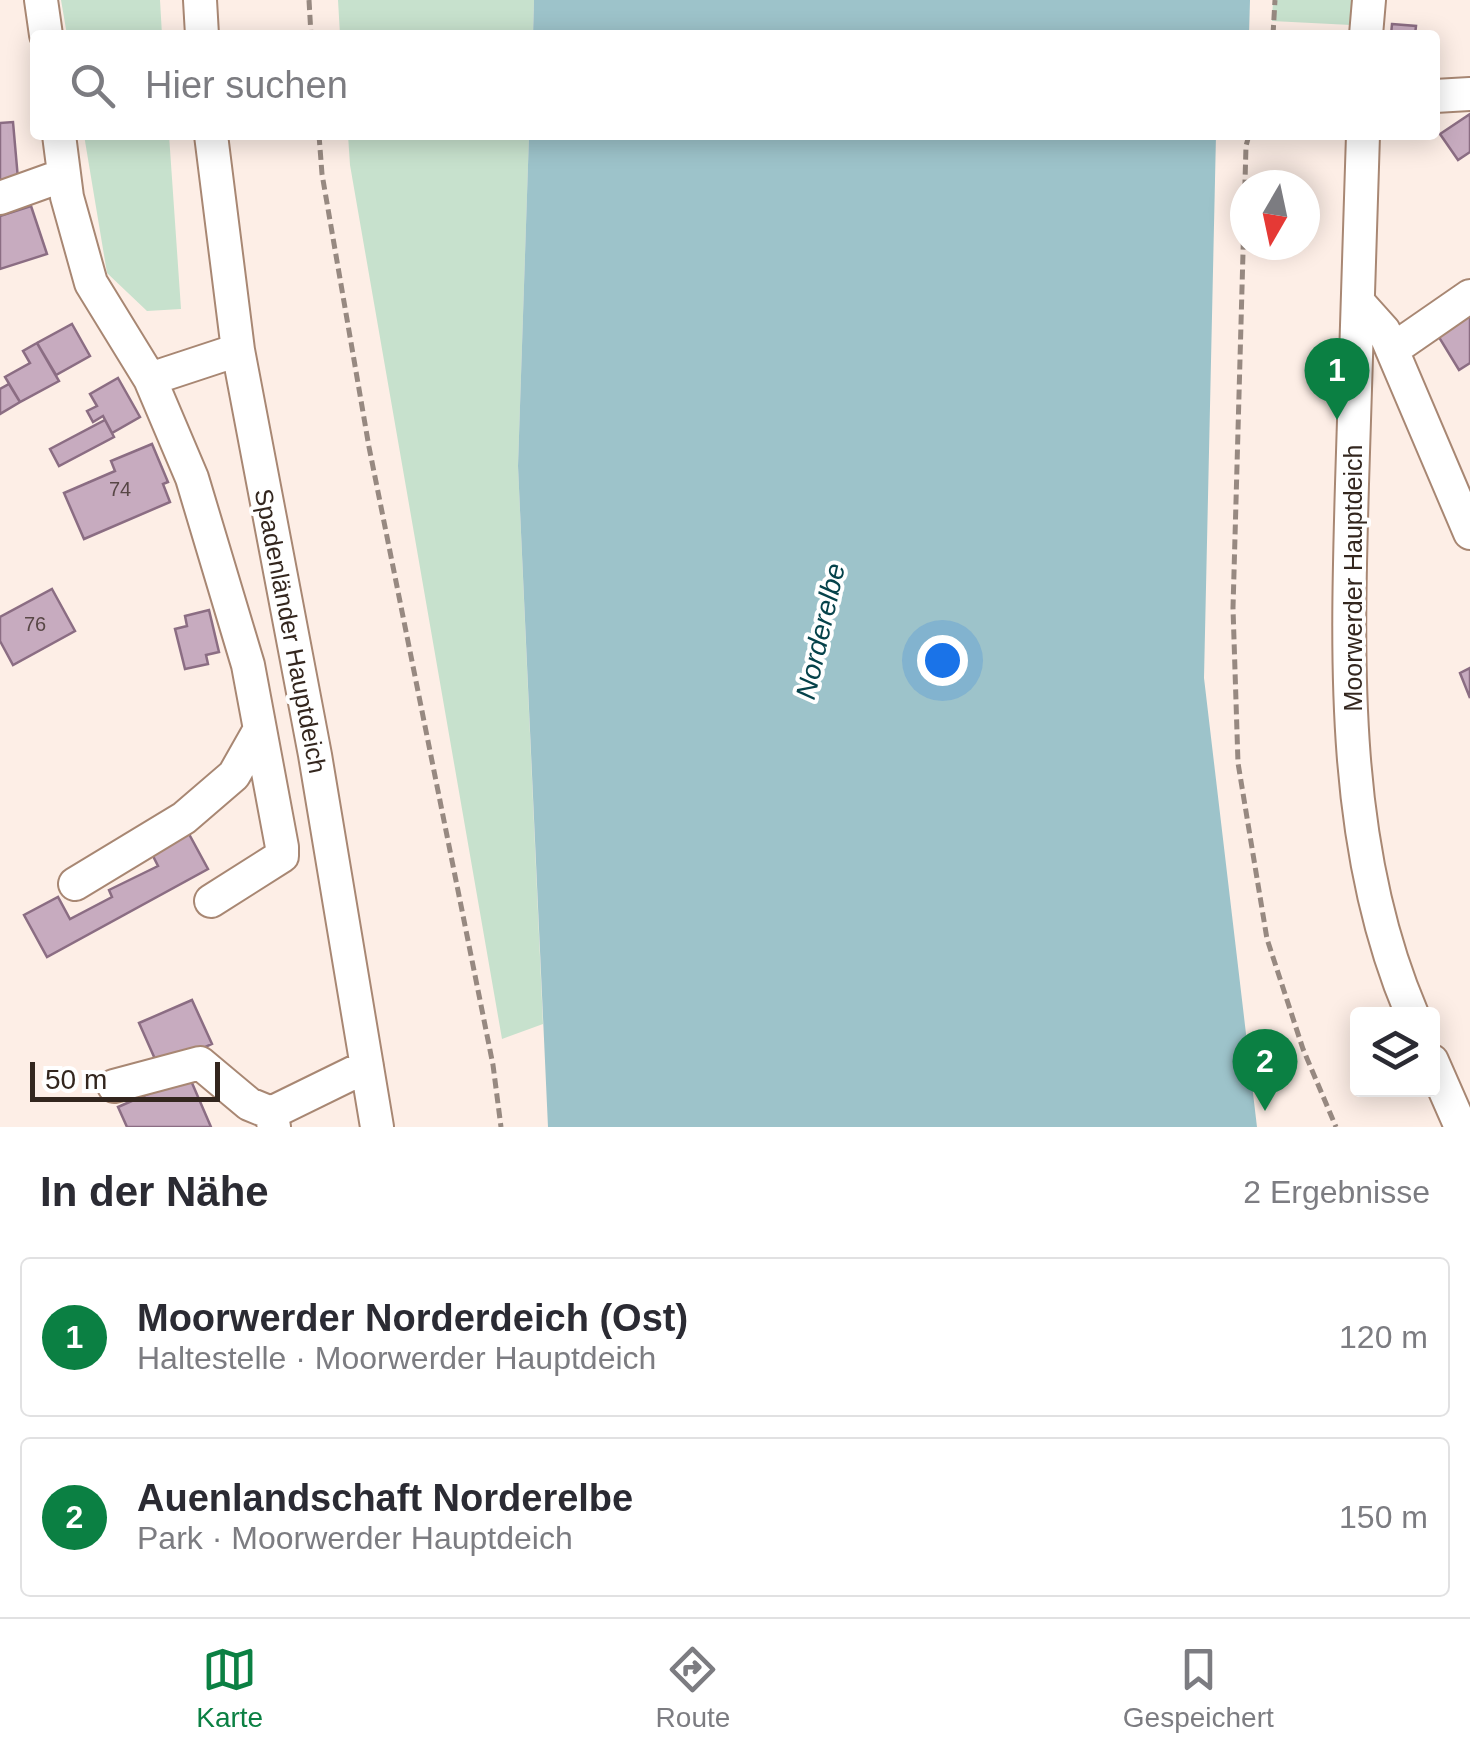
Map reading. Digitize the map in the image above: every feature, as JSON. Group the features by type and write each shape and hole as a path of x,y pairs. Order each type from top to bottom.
{"street":[{"path":"42,0 45,30"},
{"path":"200,0 202,30"},
{"path":"1366,30 1368,0"},
{"path":"1440,96 1470,94"},
{"path":"60,140 67,197 91,283 150,379 192,478 248,665 282,856 211,901"},
{"name":"Spadenländer Hauptdeich","path":"213,140 238,350 315,755 377,1127"},
{"name":"Moorwerder Hauptdeich","path":"1363,140 1348,609 1354,752 1376,896 1410,1007"},
{"path":"0,198 64,175"},
{"path":"1392,350 1470,296"},
{"path":"1358,302 1384,331 1459,473 1470,533"},
{"path":"150,379 238,350"},
{"path":"75,884 184,818 207,799 234,775 260,729"},
{"path":"114,1086 200,1062 272,1120 367,1066"},
{"path":"1440,1079 1461,1127"}],"path":[{"path":"308,0 311,30"},
{"path":"1273,30 1276,0"},
{"path":"319,140 368,447 486,1026 501,1127"},
{"path":"1248,140 1240,278 1233,608 1238,763 1267,939 1304,1050 1336,1127"}],"green space":[{"path":"61,0 160,0 162,30 66,30"},
{"path":"338,0 534,0 533,30 340,30"},
{"path":"1273,0 1353,0 1351,25 1272,21"},
{"path":"85,140 169,140 181,309 147,311 107,273"},
{"path":"348,140 529,140 518,466 543,1024 502,1039"}],"water":[{"path":"534,0 1250,0 1249,30 533,30"},
{"name":"Norderelbe","path":"529,140 1216,140 1204,678 1257,1127 548,1127 518,466"}],"building":[{"path":"1392,24 1416,26 1416,30 1391,30"},
{"path":"1470,114 1470,152 1458,160 1440,134"},
{"path":"13,122 18,179 0,180 0,123"},
{"path":"31,206 47,254 0,269 0,216"},
{"path":"1470,313 1470,363 1459,370 1437,334"},
{"path":"72,324 90,356 56,375 37,343"},
{"path":"37,343 59,381 20,402 5,377 30,363 23,351"},
{"path":"118,378 140,417 112,433 103,416 93,422 87,411 97,406 90,394"},
{"path":"9,384 20,402 0,414 0,389"},
{"path":"105,420 114,437 59,466 50,449"},
{"path":"152,444 168,482 163,484 170,502 84,539 64,493 115,471 111,461"},
{"path":"52,589 75,631 13,665 0,641 0,617"},
{"path":"209,610 219,652 206,655 208,664 185,669 175,629 187,626 185,616"},
{"path":"1470,668 1470,698 1460,673"},
{"path":"189,834 208,869 47,957 24,915 58,897 70,919 112,897 109,890 158,866 152,854"},
{"path":"192,1000 212,1044 159,1068 139,1023"},
{"path":"189,1076 211,1127 127,1127 118,1107"}],"place":[{"name":"Moorwerder Norderdeich (Ost)","path":"1337,420"},
{"name":"Auenlandschaft Norderelbe","path":"1265,1111"}]}
